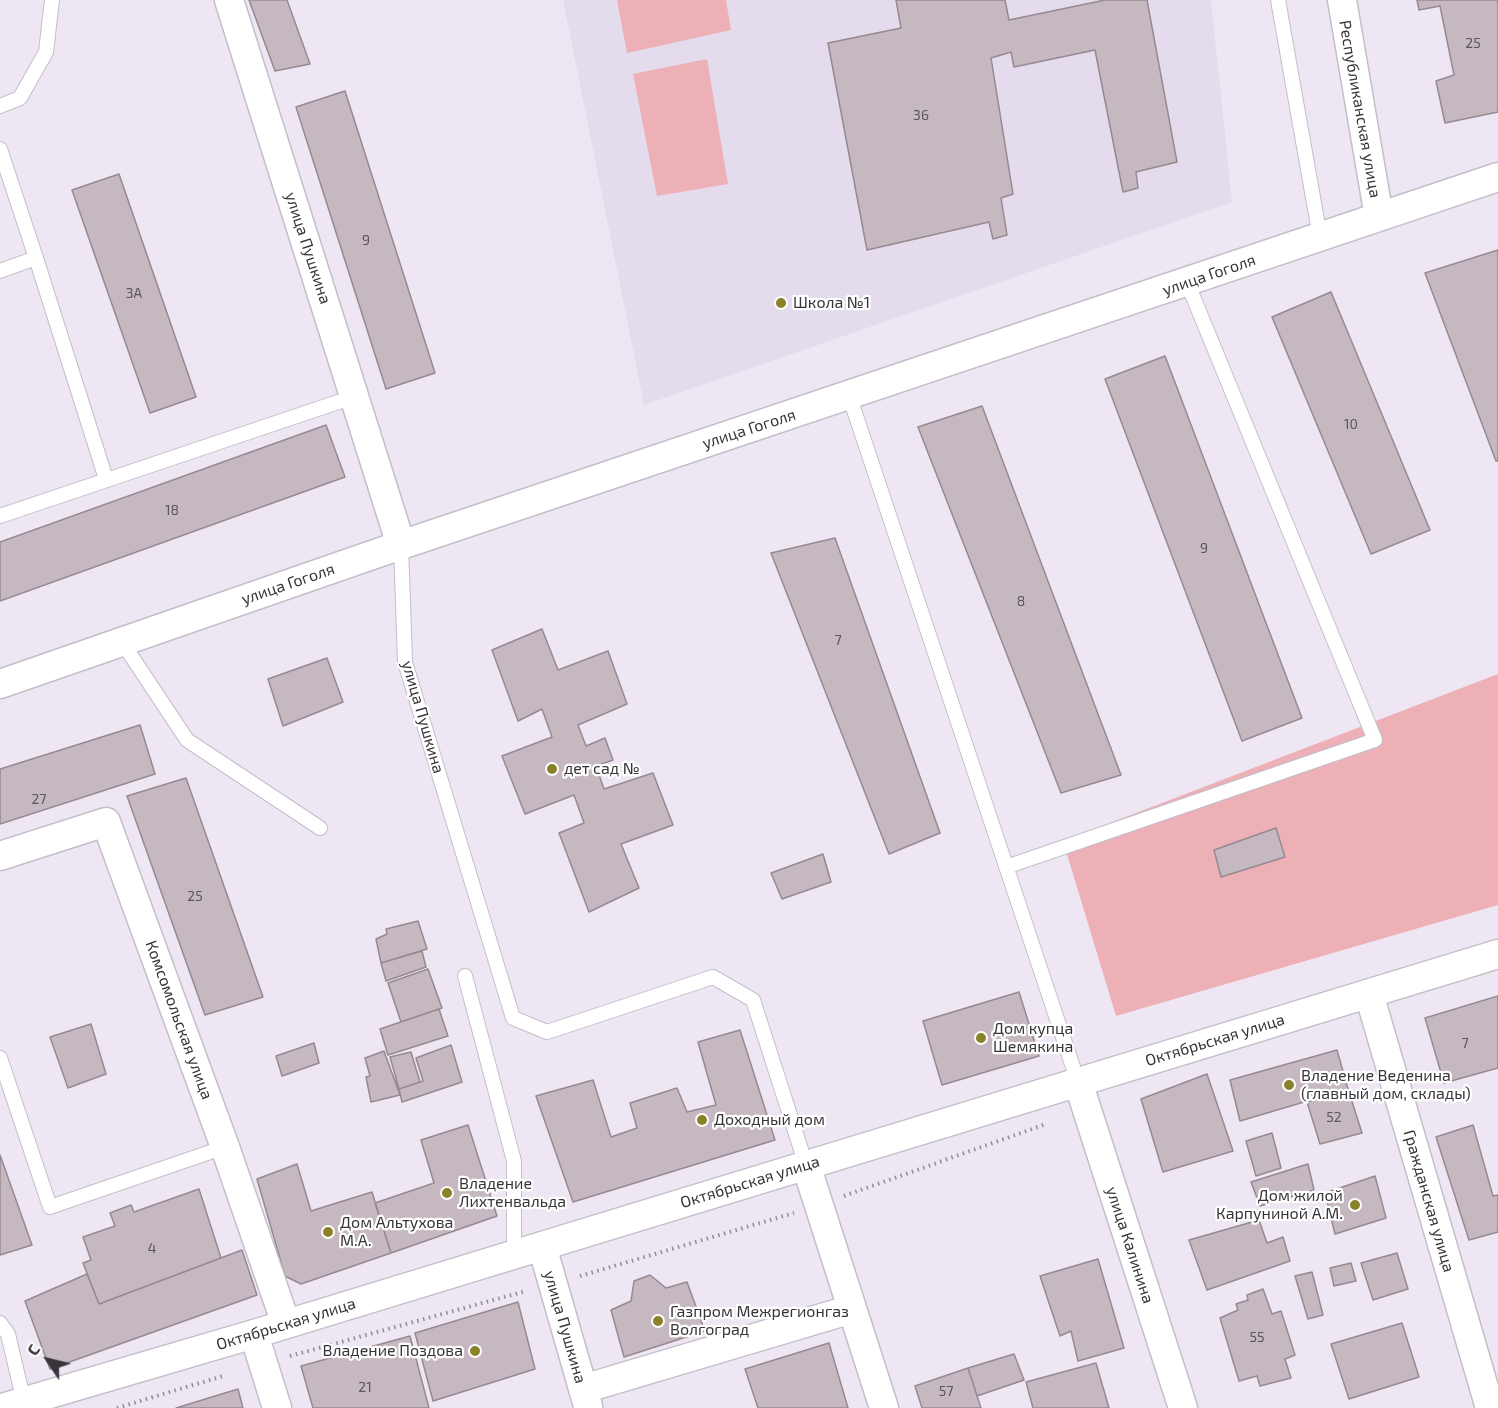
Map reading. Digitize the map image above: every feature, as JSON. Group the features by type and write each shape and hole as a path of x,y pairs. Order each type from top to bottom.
{"street":[{"name":"улица Пушкина","path":"229,0 356,396 401,545"},
{"name":"Республиканская улица","path":"1342,0 1379,217"},
{"name":"улица Гоголя","path":"0,684 401,545 1498,177"},
{"name":"Комсомольская улица","path":"0,856 106,822 225,1147 286,1324"},
{"name":"Октябрьская улица","path":"13,1405 254,1334 1498,954"},
{"name":"Гражданская улица","path":"1369,994 1490,1408"},
{"name":"улица Калинина","path":"1078,1082 1183,1408"},
{"path":"806,1165 884,1408"},
{"name":"улица Пушкина","path":"542,1246 585,1399"},
{"path":"585,1399 852,1309"},
{"path":"254,1334 277,1408"}],"lane":[{"path":"0,106 20,98 46,52 52,0"},
{"path":"1278,0 1320,237"},
{"path":"0,149 106,479"},
{"path":"0,271 36,258"},
{"path":"1006,867 1375,740 1187,282"},
{"path":"0,516 356,396"},
{"path":"849,396 1078,1082"},
{"name":"улица Пушкина","path":"401,545 405,662 513,1018 547,1032 713,977 753,1000 806,1165"},
{"path":"122,642 187,740 320,828"},
{"path":"465,976 514,1161 514,1255"},
{"path":"0,1058 50,1207 225,1147"},
{"path":"0,1323 8,1334 13,1405"}],"shaded area":[{"name":"Школа №1","path":"563,0 1211,0 1232,202 644,405"},
{"path":"617,0 726,0 731,30 627,53"},
{"path":"707,59 728,184 657,196 633,74"},
{"path":"1498,674 1498,905 1116,1016 1063,841"}],"building":[{"path":"249,0 287,0 310,64 275,71"},
{"path":"896,0 1005,0 1009,20 1105,0 1147,0 1177,162 1136,172 1138,188 1123,192 1095,50 1014,67 1011,52 991,58 1013,194 1001,198 1007,235 993,239 989,222 867,250 828,43 901,28"},
{"path":"1417,0 1498,0 1498,112 1445,123 1436,81 1454,75 1440,6 1419,10"},
{"path":"345,91 435,373 386,389 296,107"},
{"path":"119,174 196,397 150,413 72,190"},
{"path":"1498,250 1498,461 1496,461 1425,273"},
{"path":"1331,292 1430,530 1371,554 1272,317"},
{"path":"1165,356 1302,718 1242,741 1105,379"},
{"path":"982,406 1121,775 1061,793 918,427"},
{"path":"326,425 345,477 0,601 0,542"},
{"path":"835,538 940,833 889,854 771,553"},
{"name":"дет сад №","path":"542,629 558,670 608,651 627,704 578,725 586,746 605,738 613,760 596,766 604,789 653,773 673,825 621,844 639,888 589,912 559,833 584,823 574,795 525,814 502,756 552,737 542,709 518,721 492,650"},
{"path":"327,658 343,702 283,726 268,679"},
{"path":"140,725 155,774 0,824 0,769"},
{"path":"186,778 263,997 205,1015 127,796"},
{"path":"1276,828 1285,857 1221,877 1214,850"},
{"path":"823,854 831,882 782,899 771,873"},
{"path":"418,921 427,949 381,963 376,939 387,934 386,929"},
{"path":"422,951 426,967 386,981 381,963"},
{"path":"428,969 442,1008 401,1022 388,983"},
{"name":"Дом купца Шемякина","path":"1019,992 1039,1056 942,1085 923,1021"},
{"path":"1498,996 1498,1068 1444,1083 1425,1018"},
{"path":"439,1009 448,1036 388,1055 380,1029"},
{"path":"91,1024 106,1074 68,1088 50,1037"},
{"name":"Доходный дом","path":"740,1030 775,1140 573,1202 536,1096 593,1080 611,1137 637,1128 630,1103 677,1088 687,1112 716,1105 698,1042"},
{"path":"314,1043 319,1063 282,1076 276,1056"},
{"path":"451,1045 462,1082 402,1102 399,1089 423,1081 416,1058"},
{"name":"Владение Веденина (главный дом, склады)","path":"1337,1050 1348,1089 1240,1121 1230,1080"},
{"path":"384,1051 400,1095 371,1102 366,1077 370,1076 365,1058"},
{"path":"411,1052 420,1082 399,1089 390,1057"},
{"path":"1207,1074 1233,1151 1163,1172 1141,1099"},
{"name":"Владение Веденина (главный дом, склады)","path":"1348,1089 1362,1133 1320,1144 1307,1102"},
{"name":"Владение Лихтенвальда","path":"468,1125 497,1216 391,1253 375,1203 434,1183 421,1140"},
{"path":"1473,1125 1493,1196 1498,1195 1498,1232 1469,1240 1436,1137"},
{"path":"1272,1133 1281,1168 1256,1176 1246,1141"},
{"path":"0,1155 32,1245 0,1255"},
{"name":"Дом Альтухова М.А.","path":"297,1164 311,1211 372,1192 391,1253 301,1284 285,1276 257,1179"},
{"path":"1308,1164 1314,1190 1260,1206 1251,1182"},
{"name":"Дом жилой Карпуниной А.М.","path":"1375,1176 1386,1218 1335,1234 1325,1193"},
{"path":"199,1189 221,1258 99,1304 83,1263 91,1260 83,1237 115,1226 110,1213 131,1205 134,1212"},
{"path":"1259,1220 1267,1243 1283,1237 1290,1261 1207,1290 1189,1240"},
{"path":"242,1250 257,1295 50,1369 25,1301 87,1274 99,1304"},
{"path":"1397,1253 1408,1289 1373,1300 1361,1263"},
{"path":"1098,1259 1124,1348 1078,1361 1071,1331 1060,1336 1040,1276"},
{"path":"1351,1263 1356,1281 1334,1286 1330,1268"},
{"path":"1312,1272 1323,1315 1308,1319 1295,1276"},
{"name":"Газпром Межрегионгаз Волгоград","path":"650,1275 666,1288 687,1282 705,1331 624,1357 611,1310 631,1301 634,1281"},
{"path":"1263,1289 1272,1314 1281,1311 1295,1355 1285,1359 1291,1378 1260,1386 1257,1376 1239,1381 1220,1318 1238,1310 1236,1304 1248,1300 1247,1295"},
{"name":"Владение Поздова","path":"518,1302 535,1369 433,1401 415,1333"},
{"path":"1402,1323 1419,1377 1349,1399 1331,1344"},
{"path":"410,1336 429,1408 313,1408 301,1366"},
{"path":"829,1343 848,1408 758,1408 745,1369"},
{"path":"1014,1354 1024,1380 977,1396 968,1368"},
{"path":"1096,1363 1109,1408 1033,1408 1026,1382"},
{"path":"968,1368 981,1408 922,1408 915,1386"},
{"path":"238,1389 243,1408 176,1408"}],"place":[{"name":"Школа №1","path":"781,303"},
{"name":"дет сад №","path":"552,769"},
{"name":"Дом купца Шемякина","path":"981,1038"},
{"name":"Владение Веденина (главный дом, склады)","path":"1289,1085"},
{"name":"Доходный дом","path":"702,1120"},
{"name":"Владение Лихтенвальда","path":"447,1193"},
{"name":"Дом жилой Карпуниной А.М.","path":"1355,1205"},
{"name":"Дом Альтухова М.А.","path":"328,1232"},
{"name":"Газпром Межрегионгаз Волгоград","path":"658,1321"},
{"name":"Владение Поздова","path":"475,1351"}]}
